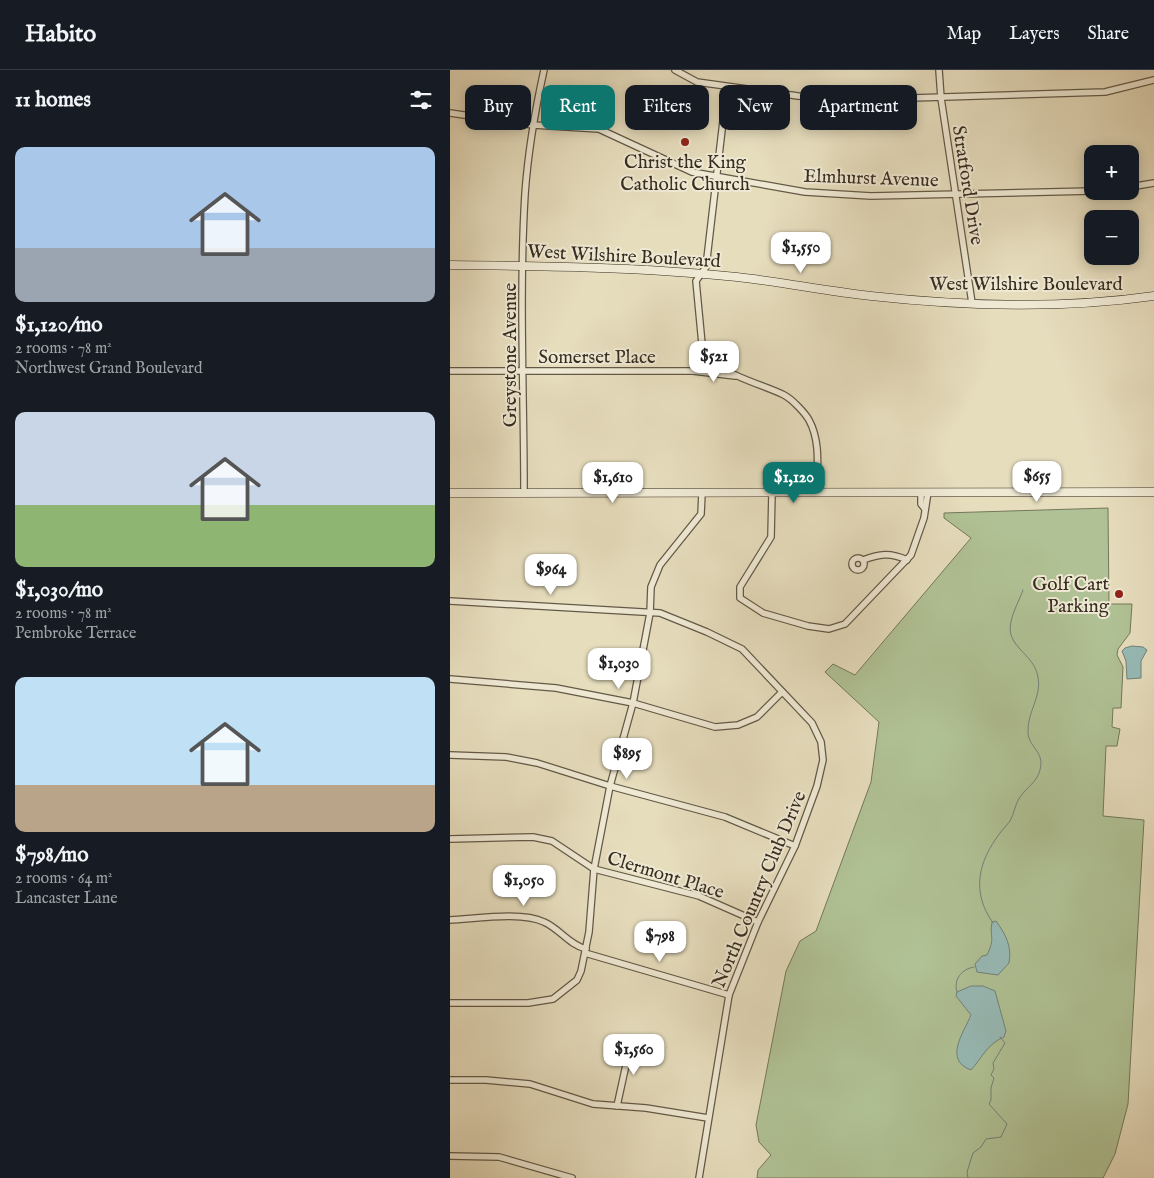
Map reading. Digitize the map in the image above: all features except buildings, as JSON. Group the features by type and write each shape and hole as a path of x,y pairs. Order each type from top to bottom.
{"street":[{"name":"Greystone Avenue","path":"524,492 523,266 525,193 533,125 544,70"},
{"path":"675,70 697,82 719,86"},
{"name":"Stratford Drive","path":"939,70 941,98 972,304"},
{"path":"790,95 846,100 1105,92 1154,80"},
{"name":"Elmhurst Avenue","path":"450,113 533,125 599,129 692,172 805,192 871,196 1084,191"},
{"path":"692,371 704,354 696,280 706,267 721,130"},
{"path":"1139,186 1154,183"},
{"name":"West Wilshire Boulevard","path":"450,265 523,266 700,274 870,296 972,304 1056,303 1154,296"},
{"path":"704,354 738,377 786,396 809,420 818,450 817,492"},
{"name":"Somerset Place","path":"450,371 692,371 738,377"},
{"path":"772,493 771,537 740,587 740,598 763,613 808,626 829,629 845,624 907,560 918,540 925,509 921,504 924,492"},
{"path":"450,493 1154,492"},
{"path":"450,1003 528,1003 553,999 577,980 586,951 594,869 610,786 633,703 650,613 651,587 660,565 701,514 702,493"},
{"path":"863,560 879,554 898,556 907,560"},
{"name":"North Country Club Drive","path":"450,600 650,613 668,616 707,632 742,650 812,723 820,742 823,760 818,786 795,846 758,922 729,996 699,1178"},
{"path":"450,679 556,688 633,703 715,727 738,726 757,717 782,692"},
{"path":"450,755 506,757 529,761 610,786 725,817 795,846"},
{"name":"Clermont Place","path":"450,839 533,837 552,840 594,869 699,896 758,922"},
{"path":"450,920 534,918 551,925 576,946 586,951 729,996"},
{"path":"618,1106 630,1042"},
{"path":"450,1080 486,1080 530,1084 594,1104 708,1118"},
{"path":"450,1156 499,1157 572,1178"}],"green space":[{"path":"1108,508 1109,604 1132,604 1130,633 1118,649 1117,655 1123,667 1121,708 1113,708 1112,727 1120,729 1117,746 1106,746 1103,816 1144,820 1128,1104 1115,1154 1103,1178 757,1178 758,1170 771,1155 759,1142 756,1125 786,971 800,941 816,931 871,782 879,722 825,672 833,664 855,675 971,538 944,518 944,513"}],"water":[{"path":"1132,646 1143,647 1147,650 1141,661 1141,678 1127,679 1126,661 1122,651"},
{"path":"996,921 1007,941 1010,951 1009,963 998,975 977,972 975,964 982,956 987,955 990,949 992,922"},
{"path":"971,986 983,986 995,991 1006,1031 1004,1037 989,1047 971,1070 958,1060 957,1053 958,1045 971,1015 956,996 957,992"}],"waterway":[{"path":"993,923 982,900 980,889 982,866 992,844 1010,821 1018,800 1037,778 1041,764 1028,732 1028,725 1038,691 1038,677 1031,662 1012,638 1010,631 1013,614 1023,590"},
{"path":"957,992 956,983 959,975 974,967"},
{"path":"968,1178 967,1172 973,1153 981,1147 986,1139 1001,1137 1007,1124 989,1104 994,1078 991,1075 994,1069 993,1063 1005,1043 1000,1037"}],"place":[{"name":"Christ the King Catholic Church","path":"685,142"},
{"name":"Golf Cart Parking","path":"1119,594"}]}
